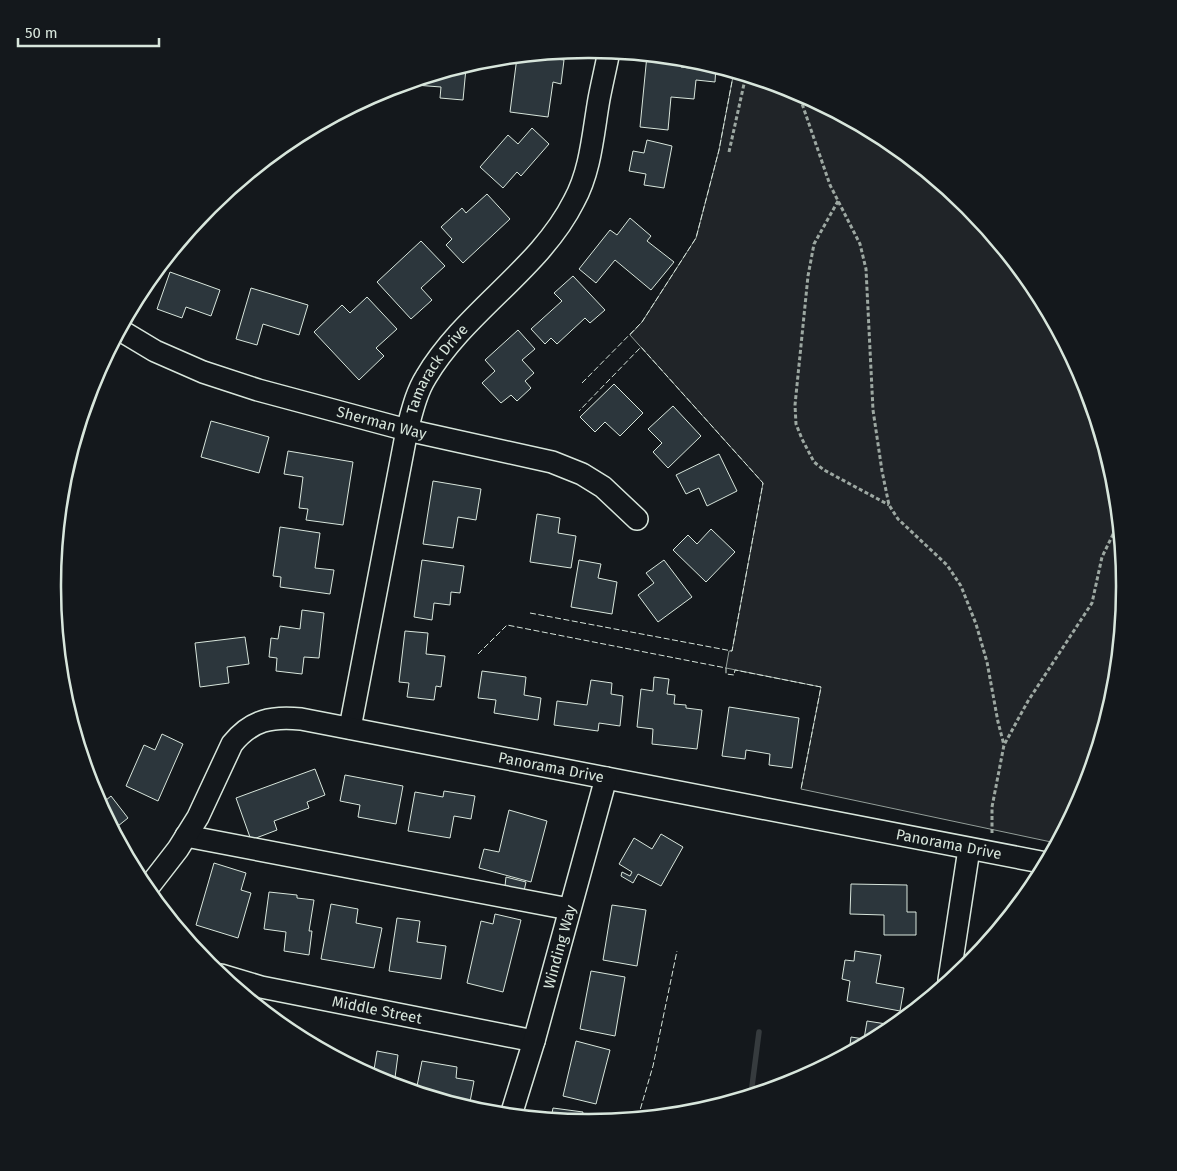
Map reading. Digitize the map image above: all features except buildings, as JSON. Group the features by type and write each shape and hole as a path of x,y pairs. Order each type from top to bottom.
{"street":[{"name":"Tamarack Drive","path":"350,728 406,430 417,394 442,352 538,252 575,201 587,166 608,59"},
{"name":"Sherman Way","path":"125,333 155,351 203,372 258,390 406,430 552,462 582,474 603,488 637,519"},
{"name":"Panorama Drive","path":"152,883 186,836 206,800 229,748 240,734 251,726 261,720 272,718 292,718 350,728 1038,862"},
{"name":"Winding Way","path":"513,1108 534,1041 606,778"},
{"path":"186,836 569,910"},
{"path":"951,969 969,849"},
{"name":"Middle Street","path":"238,980 261,987 534,1041"}],"path":[{"path":"729,152 745,82"},
{"path":"802,103 830,186 860,244 866,269 873,410 882,471 890,505 898,519 947,565 961,586 976,624 987,662 1004,745"},
{"path":"838,201 814,244 808,276 795,404 796,424 814,462 824,470 890,505"},
{"path":"992,853 992,807 1004,745 1028,701 1092,603 1102,557 1113,533"}],"shaded area":[{"path":"733,78 791,98 853,128 882,146 910,167 962,212 985,237 1028,292 1062,352 1076,383 1099,449 1112,517 1116,586 1112,654 1099,722 1076,788 1050,842 801,789 821,687 726,668 729,651 732,651 763,483 630,335 642,322 696,238 719,150"}],"waterway":[{"path":"752,1087 759,1032"}],"fence":[{"path":"582,383 642,322 696,238 719,150 733,78"},
{"path":"530,613 732,651 763,483 641,347 579,411"},
{"path":"478,654 507,625 726,668 726,674 734,675 735,670 821,687 801,789"},
{"path":"640,1111 653,1066 677,951"}]}
